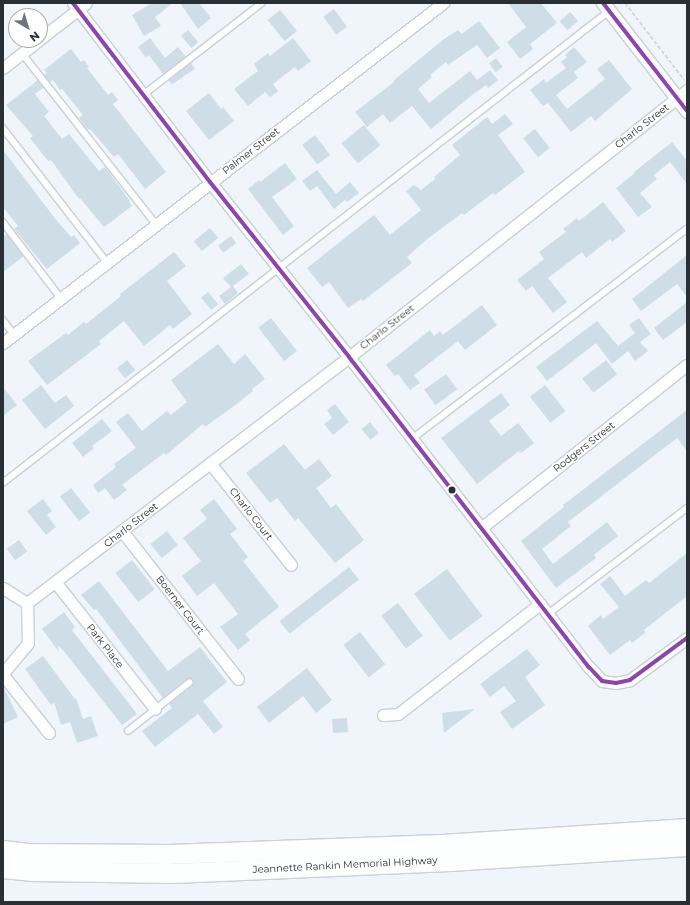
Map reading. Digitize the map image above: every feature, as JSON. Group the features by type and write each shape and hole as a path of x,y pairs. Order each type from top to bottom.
{"highway":[{"name":"Jeannette Rankin Memorial Highway","path":"3,850 28,853 168,854 441,844 687,828"},
{"name":"Jeannette Rankin Memorial Highway","path":"3,868 34,871 174,873 450,861 687,846"}],"street":[{"name":"Palmer Street","path":"3,342 443,3"},
{"path":"48,31 79,5 143,95 210,182 602,681 616,683 630,680 687,638"},
{"path":"606,7 682,94 687,112"},
{"path":"3,68 28,48"},
{"name":"Charlo Street","path":"27,604 349,357 682,94"},
{"name":"Rodgers Street","path":"481,528 687,365"},
{"name":"Charlo Court","path":"210,464 291,565"},
{"name":"Boerner Court","path":"122,531 238,679"},
{"name":"Park Place","path":"56,583 155,709"},
{"path":"3,588 27,604 28,643 3,674 49,733"},
{"path":"383,715 398,714 540,604"}],"lane":[{"path":"143,95 262,3"},
{"path":"3,483 278,269 606,7"},
{"path":"22,53 156,224"},
{"path":"3,128 107,262"},
{"path":"3,222 61,298"},
{"path":"412,439 687,229"},
{"path":"3,320 14,334"},
{"path":"548,614 687,508"},
{"path":"128,730 189,683"}],"path":[{"path":"625,3 687,84"}],"building":[{"path":"152,3 173,3 155,17 161,26 144,36 132,15"},
{"path":"180,3 199,3 211,18 198,29"},
{"path":"508,3 541,3 557,23 530,44 533,49 520,59 507,42 526,27"},
{"path":"334,9 347,27 336,34 323,17"},
{"path":"280,10 297,31 285,41 268,20"},
{"path":"570,12 578,21 568,30 560,21"},
{"path":"479,21 500,48 487,58 477,45 448,65 446,62 430,75 432,77 418,89 429,103 470,71 477,80 490,70 498,80 488,88 486,85 472,95 431,129 412,106 390,123 383,114 367,127 355,112 394,82 393,81 444,39 458,30 462,34"},
{"path":"188,30 198,42 191,48 181,36"},
{"path":"150,38 165,58 178,47 186,57 163,74 149,55 146,58 138,47"},
{"path":"293,38 311,61 298,71 295,67 273,84 278,91 270,97 265,92 248,106 234,89 258,71 254,64 268,53 270,56"},
{"path":"574,47 587,62 574,72 578,78 556,95 567,109 605,79 597,69 609,60 632,89 595,121 591,116 571,132 548,103 543,106 530,90 544,79 546,83 566,68 561,62 567,57 565,55"},
{"path":"71,49 81,62 84,60 89,67 87,68 108,95 112,92 118,100 113,104 166,172 145,189 118,154 114,157 90,129 88,130 79,118 83,115 62,89 60,90 53,80 50,82 44,75 47,73 44,70"},
{"path":"496,58 503,67 496,72 489,64"},
{"path":"191,63 195,69 172,84 168,79"},
{"path":"38,80 44,87 35,94 49,112 44,116 62,139 69,134 99,171 105,167 130,201 129,202 132,206 104,227 80,198 79,199 51,160 48,161 30,138 33,136 6,105"},
{"path":"209,93 221,109 223,107 234,121 209,140 186,111"},
{"path":"505,114 513,124 498,135 525,172 495,195 493,193 464,215 462,213 426,240 407,257 412,263 363,301 361,299 348,308 329,282 322,287 307,268 374,215 390,235 421,210 406,191 414,185 421,190 435,179 434,177 460,155 452,145 487,117 492,124"},
{"path":"364,125 380,145 358,163 341,143"},
{"path":"535,129 550,148 538,157 523,138"},
{"path":"315,135 330,155 317,165 302,145"},
{"path":"672,142 687,161 687,184 670,162 654,175 657,179 640,193 652,207 638,217 616,188"},
{"path":"3,150 57,221 71,237 74,235 80,243 47,269 14,229 18,226 3,207"},
{"path":"285,163 297,179 272,197 294,226 283,235 248,189"},
{"path":"317,170 336,194 350,182 359,193 347,202 345,200 334,209 317,186 310,191 302,181"},
{"path":"603,202 626,231 612,242 610,239 586,258 582,252 548,278 567,302 553,313 532,286 526,291 517,280 544,259 539,252 566,232 563,229 577,218 579,221"},
{"path":"210,228 218,238 202,251 194,241"},
{"path":"7,234 24,256 3,272 3,237"},
{"path":"231,236 236,243 223,253 218,245"},
{"path":"174,252 186,266 167,281 192,314 173,329 170,325 144,346 124,321 99,341 101,344 47,385 28,361 66,333 68,335 84,322 86,324 121,296 120,294"},
{"path":"687,255 687,297 677,284 641,311 632,299"},
{"path":"241,264 249,274 233,286 238,293 225,304 219,296 231,287 223,278"},
{"path":"208,292 218,304 211,310 201,298"},
{"path":"687,302 687,322 663,340 654,328"},
{"path":"482,305 497,325 465,350 458,341 414,375 420,383 410,390 398,374 395,376 386,365 430,330 434,336 440,331 443,335"},
{"path":"271,318 297,351 284,361 258,328"},
{"path":"639,318 651,334 640,342 648,351 635,361 628,351 612,364 596,343 547,381 536,367 597,321 618,346 635,333 629,325"},
{"path":"218,344 234,364 245,354 265,379 234,406 205,427 203,424 166,455 164,453 122,485 127,490 114,500 105,488 98,493 93,485 116,467 114,464 136,448 116,422 128,413 142,431 167,411 171,415 187,402 171,380"},
{"path":"127,360 135,370 125,378 117,368"},
{"path":"606,360 617,374 593,393 582,378"},
{"path":"446,374 457,389 435,405 424,390"},
{"path":"41,385 55,403 66,395 74,406 45,429 22,400"},
{"path":"545,385 565,411 550,423 530,397"},
{"path":"3,387 17,405 3,416"},
{"path":"501,393 510,405 489,421 501,436 518,423 534,443 521,453 519,451 477,484 441,438"},
{"path":"335,404 349,422 333,435 324,424 332,418 327,410"},
{"path":"687,410 687,451 677,438 568,522 571,526 542,549 553,564 607,522 618,536 594,555 596,558 556,588 521,541 564,507 563,505"},
{"path":"102,419 112,431 92,446 94,448 83,457 72,443"},
{"path":"370,422 379,433 370,440 361,429"},
{"path":"284,444 305,470 319,459 332,476 316,488 331,508 336,504 364,540 335,563 298,518 295,521 277,498 270,503 246,473"},
{"path":"71,488 90,512 79,521 60,497"},
{"path":"43,499 52,511 47,515 56,527 46,535 27,511"},
{"path":"214,499 237,529 230,534 248,557 243,561 279,607 245,634 250,640 238,650 220,627 238,614 214,583 197,596 182,576 201,561 183,538 207,519 200,510"},
{"path":"167,531 178,545 162,558 150,544"},
{"path":"19,540 27,551 15,560 7,549"},
{"path":"687,553 687,596 644,630 646,632 632,643 630,640 610,655 588,626 601,615 603,619 619,607 600,584 610,576 625,596 646,580 649,583"},
{"path":"132,560 155,589 138,602 115,573"},
{"path":"349,567 359,580 290,634 280,621"},
{"path":"447,569 483,616 450,641 414,594"},
{"path":"99,581 168,671 200,647 227,682 203,701 223,727 214,734 198,714 155,747 142,731 172,708 169,704 192,686 193,682 190,679 187,679 163,698 96,609 94,610 81,595"},
{"path":"398,603 423,636 406,648 381,616"},
{"path":"64,612 75,627 72,630 137,714 122,725 67,655 58,645 59,652 42,629"},
{"path":"360,632 385,664 369,677 343,645"},
{"path":"527,649 540,665 525,677 545,705 512,729 500,712 516,701 504,686 490,697 480,684"},
{"path":"43,656 75,699 76,698 83,719 91,716 98,736 77,743 70,722 61,725 54,702 51,705 25,669"},
{"path":"307,668 332,700 316,713 303,696 269,723 257,707"},
{"path":"3,686 18,717 3,724"},
{"path":"475,709 444,733 442,713"},
{"path":"347,718 348,732 333,733 332,719"}],"transit line":[{"path":"73,3 210,182 349,357 589,667 602,681 616,683 630,680 687,638"},
{"path":"603,3 687,111"}]}
